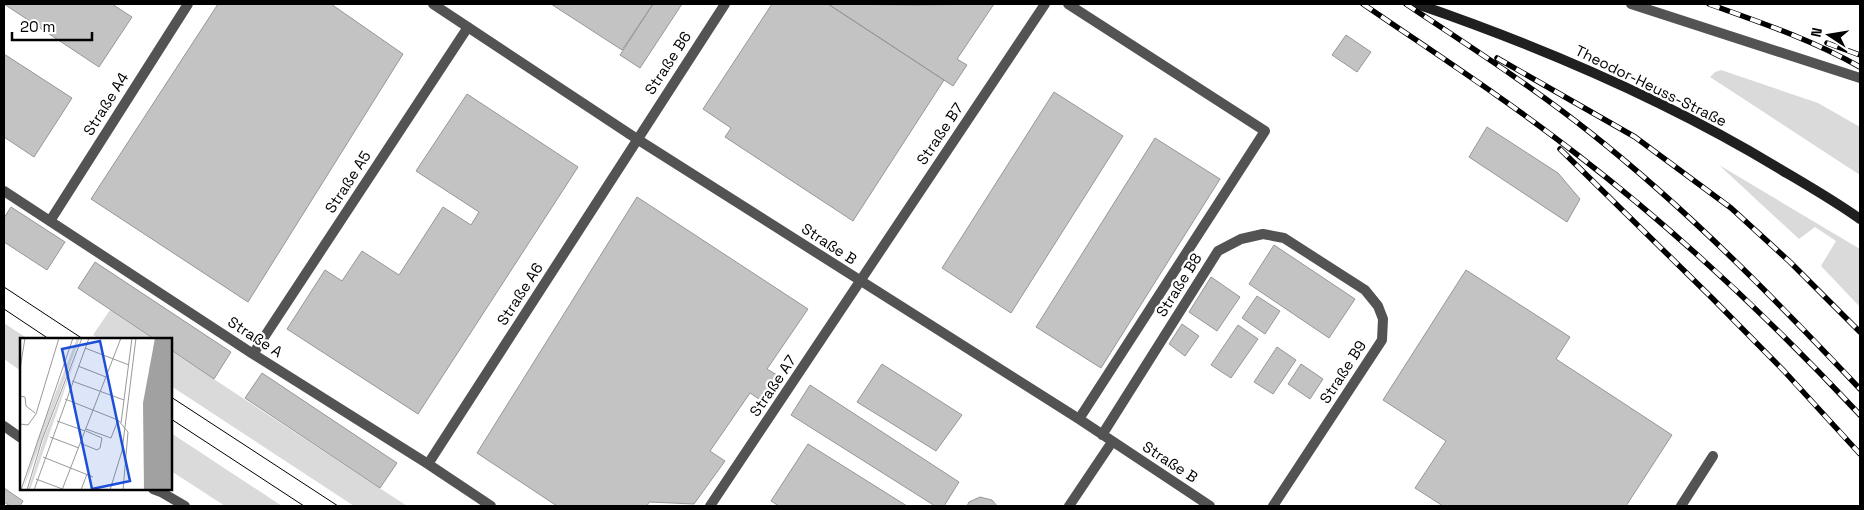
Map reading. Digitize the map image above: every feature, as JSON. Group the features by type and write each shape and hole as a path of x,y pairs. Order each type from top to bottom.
{"main road":[{"name":"Theodor-Heuss-Straße","path":"1417,4 1461,19 1592,72 1688,118 1747,149 1843,207 1860,220"}],"lane":[{"name":"Straße A4","path":"50,221 188,4"},
{"name":"Straße B","path":"433,4 637,139 1079,419 1210,506"},
{"name":"Straße B6","path":"637,139 725,4"},
{"name":"Straße B7","path":"860,282 1045,4"},
{"path":"1068,4 1265,131 1079,419"},
{"path":"1631,4 1860,78"},
{"name":"Straße A5","path":"253,354 468,27"},
{"name":"Straße A6","path":"428,464 637,139"},
{"name":"Straße A","path":"4,191 253,354 491,506"},
{"name":"Straße B8","path":"1102,435 1218,251 1241,239 1263,234 1284,238 1325,264"},
{"name":"Straße B9","path":"1273,506 1382,340 1383,319 1378,306 1365,290 1325,264"},
{"name":"Straße A7","path":"710,506 860,282"},
{"path":"4,426 20,437"},
{"path":"1069,506 1112,442"},
{"path":"1681,506 1714,456"},
{"path":"156,490 185,506"}],"shaded area":[{"path":"1721,70 1818,103 1860,127 1860,175 1710,77 1715,72"},
{"path":"1719,165 1860,249 1860,307 1821,266 1836,241 1815,227 1799,239"},
{"path":"110,310 152,338 98,338 93,335"},
{"path":"4,323 26,338 20,338 20,370 4,359"},
{"path":"172,352 407,506 354,506 172,387"},
{"path":"172,434 282,506 225,506 172,472"}],"building":[{"path":"4,4 112,4 132,17 99,67"},
{"path":"218,4 331,4 403,54 248,302 91,199"},
{"path":"551,4 653,4 622,50"},
{"path":"653,4 682,4 640,68 620,55"},
{"path":"772,4 828,4 944,80 853,221 725,137 731,128 703,109"},
{"path":"828,4 994,4 957,59 967,65 953,86"},
{"path":"1346,35 1371,52 1357,72 1332,55"},
{"path":"4,54 72,98 34,157 4,137"},
{"path":"1054,92 1123,136 1011,313 942,268"},
{"path":"467,94 578,167 418,414 287,329 325,270 342,281 362,251 399,275 443,207 471,225 479,212 416,171"},
{"path":"1487,127 1558,173 1580,199 1567,222 1469,157"},
{"path":"1155,138 1220,179 1101,368 1036,327"},
{"path":"637,197 808,309 767,369 782,378 765,403 750,393 710,451 725,461 694,504 649,502 647,506 557,506 477,453"},
{"path":"11,207 65,242 47,270 4,242 4,218"},
{"path":"1274,245 1355,299 1329,338 1249,284"},
{"path":"95,262 231,352 214,379 172,351 172,338 153,338 78,288"},
{"path":"1466,270 1570,337 1556,359 1672,435 1626,506 1443,506 1415,488 1446,441 1383,400"},
{"path":"1211,277 1240,297 1217,331 1189,312"},
{"path":"1257,296 1280,311 1265,334 1242,318"},
{"path":"1182,324 1199,336 1185,356 1169,344"},
{"path":"1238,325 1258,339 1231,378 1211,365"},
{"path":"1277,347 1296,360 1273,394 1254,382"},
{"path":"882,364 962,415 936,451 857,402"},
{"path":"1301,364 1323,379 1310,399 1288,384"},
{"path":"262,373 397,463 380,488 245,398"},
{"path":"810,385 959,482 944,506 935,506 791,415"},
{"path":"808,444 907,506 779,506 771,501"},
{"path":"4,488 23,501 20,506 10,506 4,502"},
{"path":"980,497 992,500 997,506 967,506 969,502"}],"tram line":[{"path":"4,287 81,338"},
{"path":"4,309 48,338"},
{"path":"172,398 338,506"},
{"path":"172,420 304,506"}],"railway":[{"path":"1363,4 1526,116 1617,186 1725,280 1794,346 1860,415"},
{"path":"1406,4 1547,100 1628,163 1731,257 1860,389"},
{"path":"1709,4 1804,40 1860,67"},
{"path":"1827,43 1860,55"},
{"path":"1497,58 1635,137 1731,208 1790,262 1860,332"},
{"path":"1560,149 1784,371 1860,454"}]}
